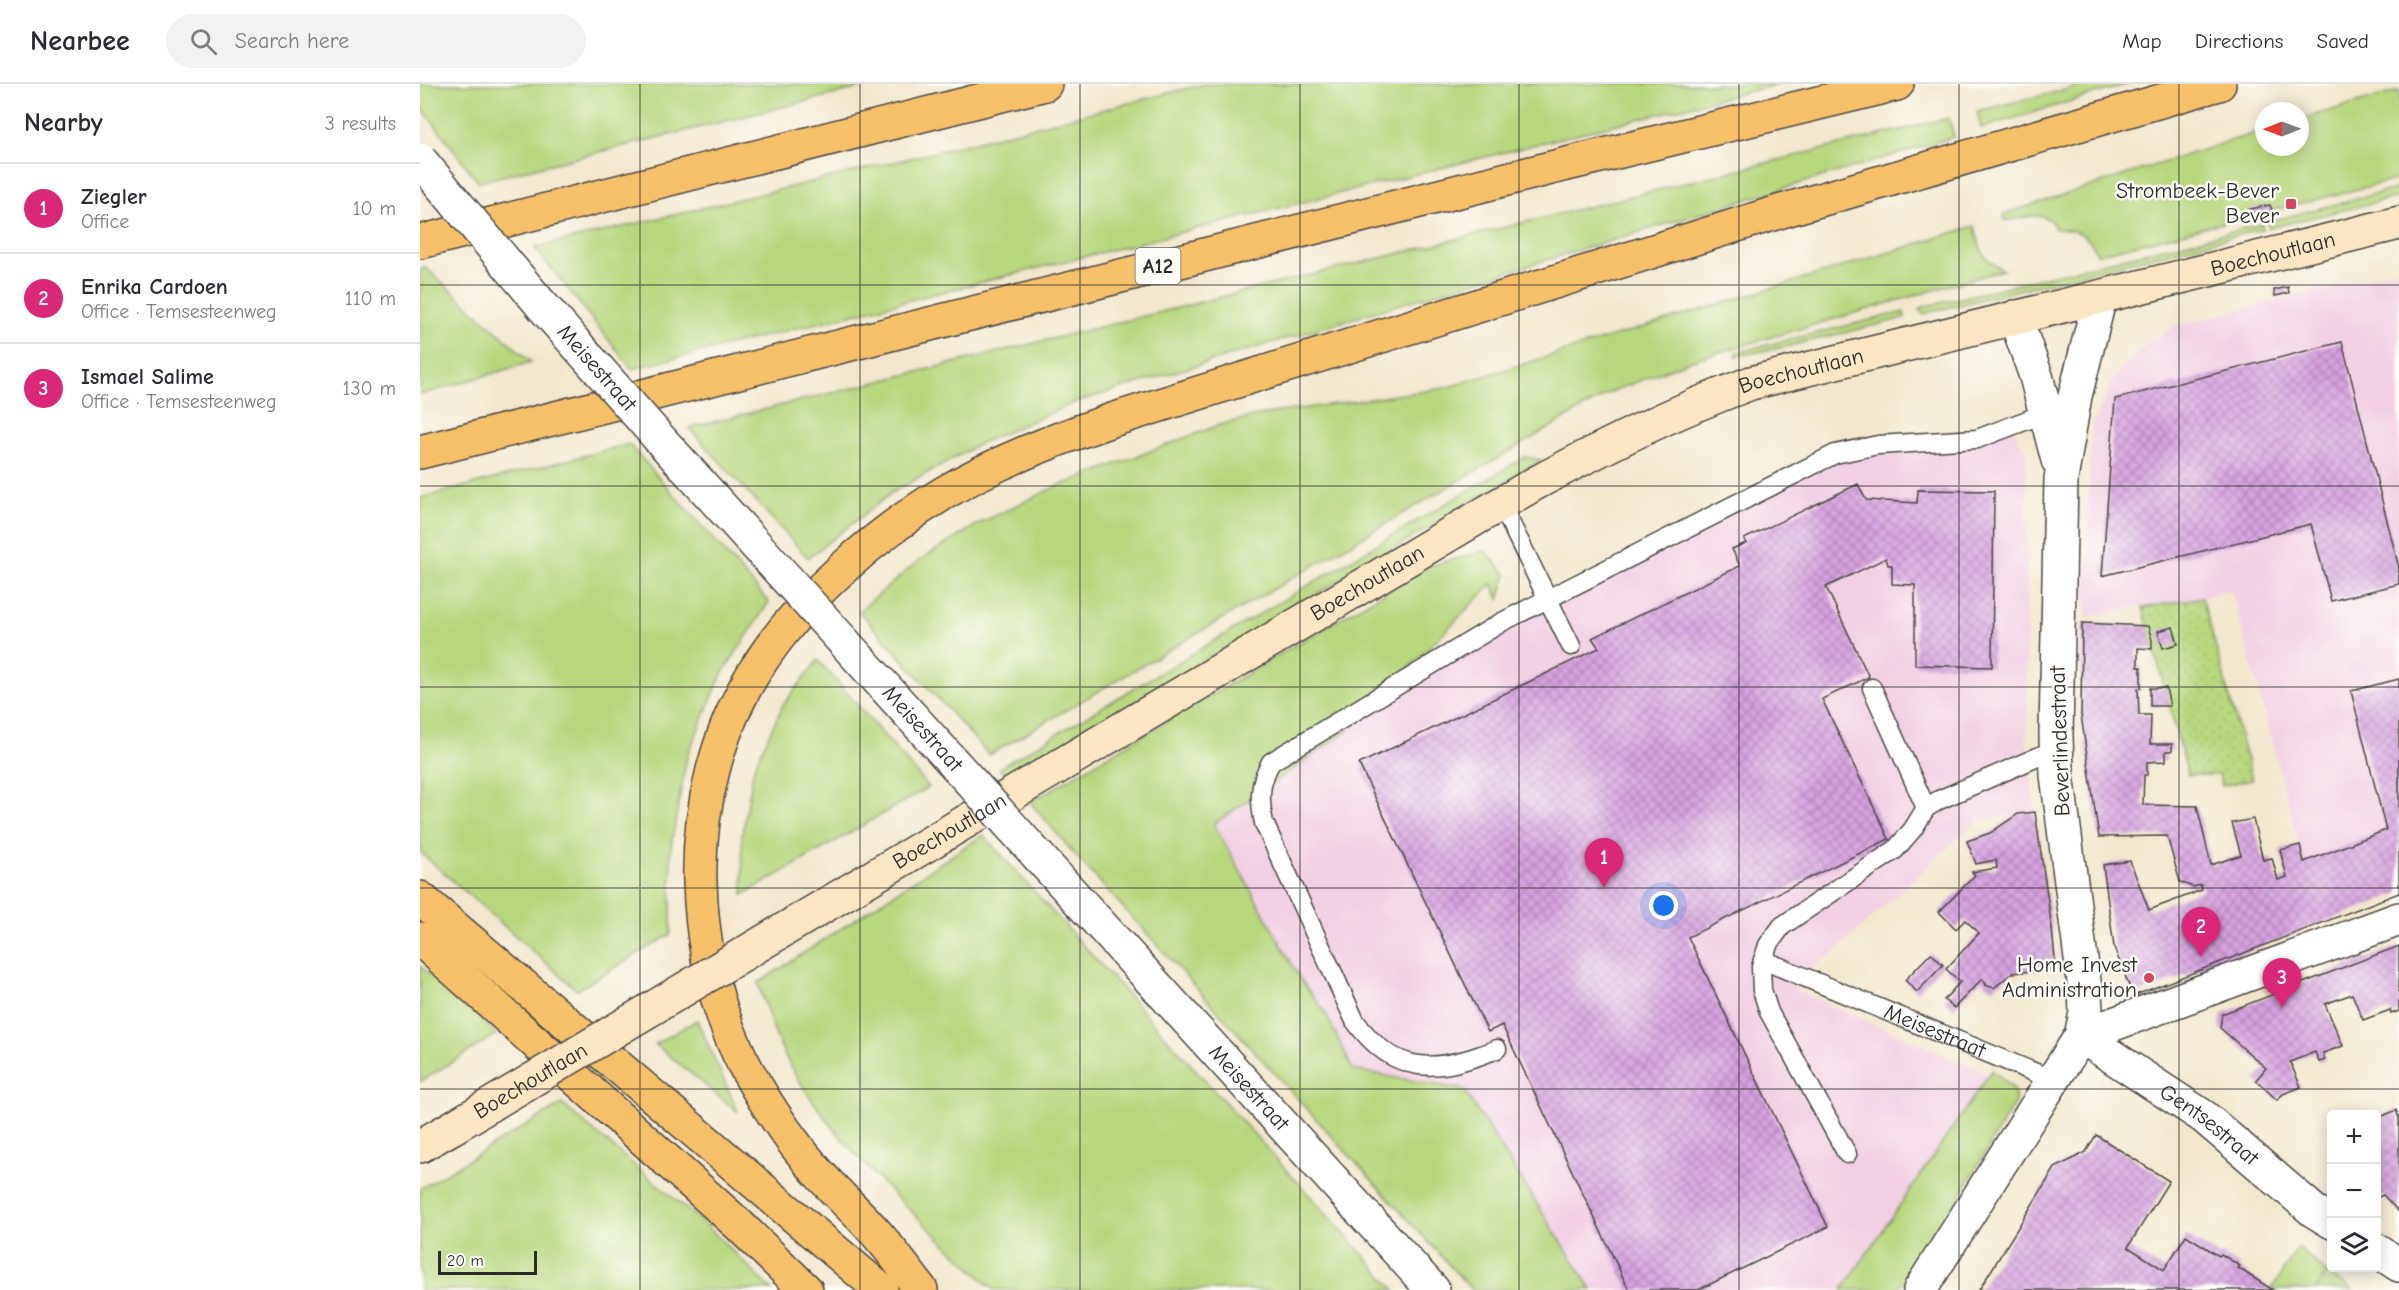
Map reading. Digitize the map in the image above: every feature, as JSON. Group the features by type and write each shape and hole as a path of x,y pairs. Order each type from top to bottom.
{"highway":[{"path":"420,242 1045,84"},
{"name":"A12","path":"420,452 1567,164 1896,84"},
{"path":"942,1290 883,1240 822,1177 783,1128 746,1068 725,1021 709,966 701,902 699,850 710,782 727,726 756,669 793,621 841,569 890,530 944,493 996,466 1055,440 1112,420 1785,210 2219,84"},
{"path":"420,898 881,1290"},
{"path":"420,939 739,1225 806,1290"},
{"path":"883,1240 921,1290"}],"main road":[{"name":"Boechoutlaan","path":"420,1146 1502,504 1621,438 1691,405 1751,383 2399,223"}],"street":[{"name":"Meisestraat","path":"420,160 643,421 1433,1290"},
{"name":"Beverlindestraat","path":"2081,1036 2086,1013 2085,989 2056,774 2061,479 2075,396 2100,297"},
{"name":"Beverlindestraat","path":"2015,317 2036,376 2061,479"},
{"path":"1920,1290 2081,1036 2399,919"},
{"name":"Gentsestraat","path":"2081,1036 2204,1117 2314,1211 2327,1219"},
{"path":"2381,1253 2399,1265"}],"lane":[{"path":"1497,1049 1450,1065 1431,1067 1396,1059 1366,1037 1354,1021 1264,823 1260,804 1260,787 1271,762 1502,622 1835,454 1878,445 1977,439 2046,413"},
{"path":"1502,504 1571,646"},
{"path":"1872,688 1926,808"},
{"path":"1847,1154 1768,1012 1762,990 1761,967 1768,945 1782,926 1895,850 1909,835 1926,808 1939,800 2056,749"},
{"name":"Meisestraat","path":"1763,960 2053,1080"}],"shaded area":[{"path":"2399,270 2399,893 2320,924 2232,591 2086,617 2089,465 2093,423 2117,373 2148,343 2175,326"},
{"path":"2006,419 2027,452 2027,741 2035,812 1979,819 1795,987 1796,990 1988,1074 1842,1290 1592,1290 1464,1090 1353,1070 1325,1012 1301,980 1214,824 1513,616 1814,466"}],"green space":[{"path":"420,84 876,84 478,182 420,105"},
{"path":"1204,84 1779,84 632,369 535,248 915,157"},
{"path":"2089,84 2129,84 1981,128 1977,111"},
{"path":"2399,91 2399,179 2097,254 2086,237 2076,231 2055,229 2052,221 2042,216 2005,221 2004,214 2255,133 2255,156 2309,156 2309,116"},
{"path":"1949,118 1954,137 1076,402 981,443 893,492 808,558 689,428"},
{"path":"2399,188 2399,197 2269,228 2267,222"},
{"path":"2262,224 2263,229 1923,314 1920,310 1923,307"},
{"path":"1975,226 1978,241 1986,257 2003,270 1689,361 1611,392 989,755 859,611 918,561 980,523 1053,488 1219,425 1265,414 1445,388"},
{"path":"426,268 531,362 420,395 420,269"},
{"path":"1904,312 1905,318 1785,347 1736,356 1737,352"},
{"path":"629,444 769,602 722,674 687,756 671,846 671,934 577,990 420,852 420,498"},
{"path":"1525,457 1542,460 1008,778 999,768"},
{"path":"1485,551 1507,575 1499,599 1492,584 1344,733 1214,824 1301,980 1325,1012 1353,1070 1464,1090 1592,1290 1472,1290 1077,857 1030,802 1429,566"},
{"path":"2202,597 2252,779 2222,786 2219,775 2188,775 2143,608"},
{"path":"818,660 929,787 743,895 742,835 754,767 783,705"},
{"path":"983,835 1395,1290 994,1290 861,1160 836,1132 794,1072 778,1040 758,983"},
{"path":"420,966 497,1034 420,1082"},
{"path":"697,1020 738,1112 655,1044"},
{"path":"1992,1070 2012,1088 2016,1097 2015,1102 1912,1277 1894,1290 1842,1290"},
{"path":"562,1104 709,1228 772,1290 420,1290 420,1189"},
{"path":"2298,1247 2327,1273 2316,1290 2271,1290"},
{"path":"2327,1273 2353,1290 2316,1290"}],"building":[{"path":"2270,205 2272,211 2251,216 2250,209"},
{"path":"2288,287 2289,293 2275,296 2274,290"},
{"path":"2342,342 2399,568 2399,584 2331,601 2311,524 2102,576 2115,399"},
{"path":"1858,484 1866,500 1917,503 1918,490 1994,491 1992,667 1915,665 1915,585 1892,584 1892,565 1888,565 1886,558 1826,587 1869,677 1822,699 1889,839 1688,937 1828,1227 1698,1290 1629,1290 1502,1025 1488,1032 1359,764 1599,648 1592,638 1740,566 1732,549 1746,543 1744,539"},
{"path":"2082,623 2148,626 2152,649 2138,648 2138,667 2141,667 2141,688 2138,688 2139,715 2151,715 2150,744 2172,744 2172,751 2166,751 2166,761 2147,762 2143,805 2197,806 2211,865 2241,855 2232,823 2253,819 2263,860 2272,858 2278,880 2287,877 2280,850 2300,845 2304,862 2386,830 2351,691 2399,679 2399,893 2133,996 2114,947 2103,865 2130,861 2149,910 2202,890 2201,885 2193,887 2180,882 2167,836 2099,837 2081,715"},
{"path":"2173,627 2178,644 2163,648 2158,631"},
{"path":"2150,688 2166,688 2170,706 2150,706"},
{"path":"2035,812 2056,969 2012,973 1994,988 1985,985 1982,979 1954,1008 1944,1000 1960,982 1946,969 1979,933 1965,920 1956,929 1939,912 1975,875 1972,872 1997,868 1996,860 1976,864 1967,841 1990,833 2018,814"},
{"path":"2399,946 2399,1011 2391,1014 2390,1010 2363,1020 2352,994 2325,1004 2343,1046 2323,1053 2325,1060 2319,1062 2315,1052 2290,1062 2301,1087 2283,1094 2277,1100 2256,1080 2266,1068 2220,1028 2222,1014"},
{"path":"1931,953 1943,965 1917,992 1905,980"},
{"path":"2396,1110 2399,1118 2399,1212 2383,1195 2381,1196 2381,1117"},
{"path":"2096,1135 2169,1181 2128,1247 2164,1270 2186,1235 2240,1266 2238,1268 2273,1290 1979,1290 2055,1168 2086,1152"}],"place":[{"name":"Strombeek-Bever Bever","path":"2291,204"},
{"name":"Ziegler","path":"1604,888"},
{"name":"Enrika Cardoen","path":"2201,957"},
{"name":"Home Invest Administration","path":"2149,978"},
{"name":"Ismael Salime","path":"2282,1008"}]}
